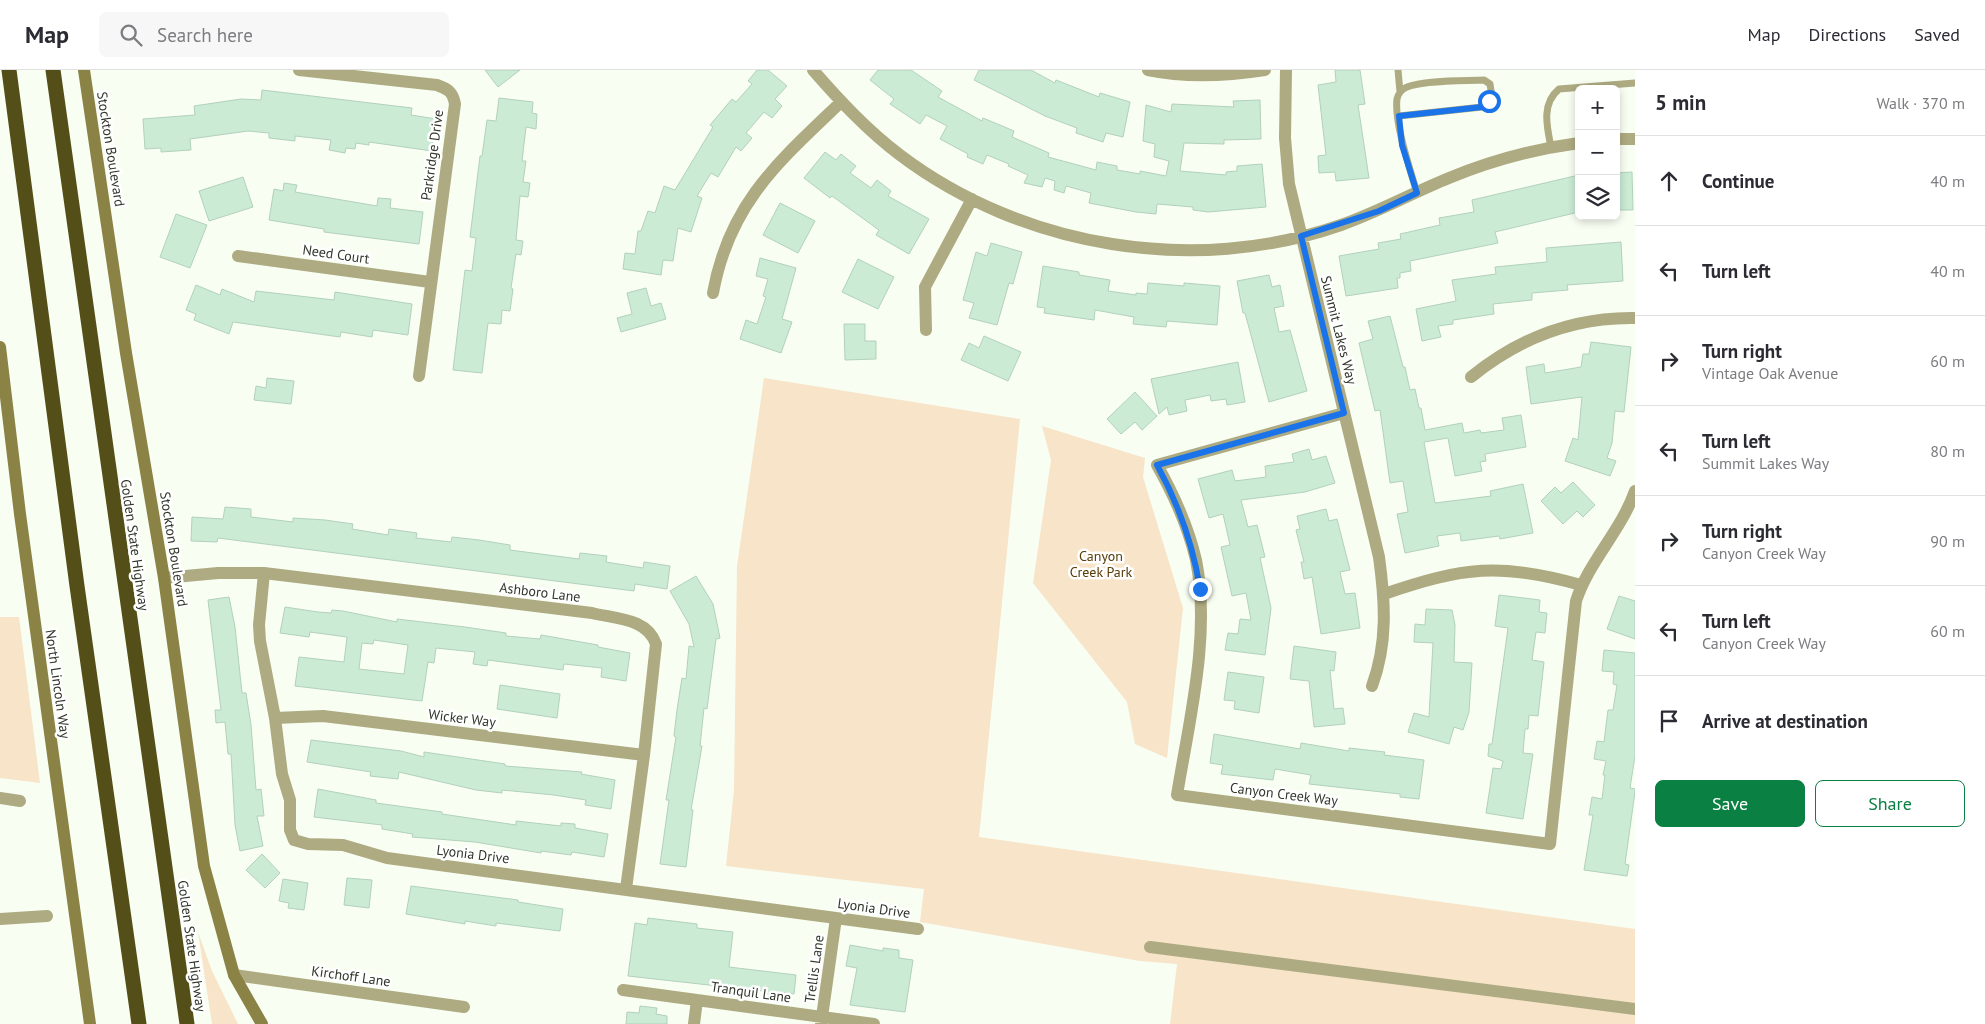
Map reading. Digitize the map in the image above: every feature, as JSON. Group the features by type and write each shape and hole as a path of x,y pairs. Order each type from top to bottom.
{"highway":[{"path":"9,70 77,586 139,1024"},
{"name":"Golden State Highway","path":"53,70 186,1024"}],"street":[{"name":"Stockton Boulevard","path":"84,70 126,353 164,578 204,866 234,975 262,1024"},
{"name":"Parkridge Drive","path":"299,70 437,85 448,89 454,96 455,104 418,376"},
{"path":"813,70 841,102 901,156 943,184 1011,217 1050,230 1091,240 1133,247 1174,250 1216,250 1258,245 1301,236 1347,223 1448,178 1491,162 1575,144"},
{"path":"1148,70 1182,74 1217,75 1265,70"},
{"name":"Summit Lakes Way","path":"1286,70 1286,159 1289,184 1379,557 1384,594 1383,645 1379,668 1372,686"},
{"path":"713,293 726,245 749,199 769,172 841,102"},
{"path":"1620,140 1635,139"},
{"path":"926,330 925,287 972,199"},
{"name":"Need Court","path":"238,256 430,282"},
{"path":"1471,376 1512,348 1557,328 1605,319 1635,318"},
{"name":"North Lincoln Way","path":"0,347 3,403 90,1024"},
{"name":"Canyon Creek Way","path":"1344,413 1157,465 1174,496 1186,527 1196,560 1200,589 1199,652 1178,796 1550,844 1573,617 1581,585 1590,568 1613,536 1635,491"},
{"path":"1384,594 1431,578 1483,570 1531,572 1581,585"},
{"name":"Ashboro Lane","path":"164,578 218,573 264,573 592,613 644,625 652,634 656,644 644,755 626,889"},
{"name":"Lyonia Drive","path":"264,573 259,625 260,641 275,718 282,774 290,800 290,830 294,840 308,844 343,845 387,858 918,929"},
{"name":"Wicker Way","path":"275,718 323,716 644,755"},
{"path":"0,798 20,801"},
{"path":"0,918 47,916"},
{"name":"Trellis Lane","path":"821,1020 836,918"},
{"path":"1150,947 1635,1009"},
{"name":"Kirchoff Lane","path":"234,975 464,1007"},
{"name":"Tranquil Lane","path":"623,990 821,1020 874,1024"},
{"path":"694,1024 697,1000"}],"lane":[{"path":"1398,70 1400,92"},
{"path":"1399,116 1482,107 1492,97 1490,84 1484,80 1407,87 1400,92 1397,98 1402,145 1417,193"},
{"path":"1551,148 1547,123 1547,106 1551,96 1559,89 1635,83"}],"green space":[{"path":"764,378 1020,419 979,837 1635,929 1635,1024 1170,1024 1177,964 1140,961 920,922 924,889 726,866 734,790 737,566"},
{"name":"Canyon Creek Park","path":"1042,426 1145,458 1143,477 1183,608 1167,758 1135,744 1127,702 1033,583 1051,460"},
{"path":"0,617 19,617 40,783 0,778"},
{"path":"198,932 212,971 238,1024 212,1024"}],"building":[{"path":"485,70 520,70 498,87"},
{"path":"757,70 768,70 787,86 775,99 782,106 772,118 764,112 746,133 752,138 741,151 736,147 718,177 711,173 697,196 702,198 691,232 678,228 673,261 663,260 661,275 623,269 625,253 635,254 638,231 641,231 648,211 655,213 664,186 675,190 713,127 710,125 732,99 736,102 752,84 748,81"},
{"path":"878,70 911,70 942,91 938,97 982,121 983,118 1014,131 1012,137 1049,153 1048,157 1096,170 1097,162 1117,166 1117,170 1140,174 1140,171 1166,176 1169,161 1154,157 1155,144 1143,141 1146,105 1171,112 1172,104 1234,107 1233,101 1260,100 1261,139 1224,140 1224,144 1184,143 1180,171 1226,175 1226,172 1237,171 1237,166 1262,164 1266,207 1208,212 1193,210 1193,207 1157,204 1156,214 1089,203 1091,193 1066,186 1064,193 1054,190 1055,181 1045,178 1042,187 1024,183 1028,175 1008,166 1009,164 987,155 983,164 967,157 968,154 940,139 947,126 926,115 920,124 890,104 894,99 870,80"},
{"path":"979,70 1031,70 1055,83 1056,80 1099,97 1100,93 1130,102 1123,137 1106,133 1103,142 1076,133 1077,128 1045,116 974,80"},
{"path":"1335,70 1360,70 1365,104 1358,105 1369,178 1336,181 1335,172 1319,173 1318,156 1326,155 1318,85 1336,82"},
{"path":"262,90 412,108 411,115 436,119 432,151 369,142 369,145 356,143 355,149 346,148 345,153 329,150 331,140 295,136 295,141 269,138 269,133 248,131 190,139 191,150 161,152 161,148 145,149 143,119 195,115 194,106 241,99 261,100"},
{"path":"499,98 533,102 532,113 537,114 536,129 526,127 522,161 526,161 523,182 530,183 528,197 520,196 516,240 523,241 521,255 516,254 510,311 502,310 501,324 488,323 482,373 453,370 465,270 472,271 476,238 470,237 480,156 482,156 487,120 496,121"},
{"path":"825,152 836,160 841,154 856,166 850,173 871,188 877,180 891,191 888,196 929,219 909,254 876,235 879,230 832,196 830,198 804,178"},
{"path":"1632,172 1633,210 1620,210 1620,173"},
{"path":"1575,176 1575,213 1495,232 1498,243 1410,261 1411,271 1400,273 1400,278 1397,278 1398,288 1346,296 1339,256 1379,249 1378,243 1401,239 1400,234 1440,225 1439,218 1474,212 1472,200"},
{"path":"243,177 253,207 209,221 199,191"},
{"path":"284,183 297,185 295,192 377,206 378,198 391,199 390,208 423,212 419,244 324,232 324,229 269,220 274,189 283,191"},
{"path":"780,203 815,221 798,253 763,235"},
{"path":"176,214 207,225 190,268 160,257"},
{"path":"1621,242 1623,281 1567,285 1568,290 1532,293 1532,300 1493,304 1494,314 1453,320 1453,324 1438,326 1441,337 1422,341 1416,309 1456,301 1452,280 1496,274 1495,267 1547,262 1546,248"},
{"path":"991,243 1022,252 1013,284 1009,283 997,325 969,318 974,303 963,300 976,252 987,256"},
{"path":"760,258 796,268 782,319 792,322 781,353 740,339 746,320 757,324 766,297 763,296 768,279 756,276"},
{"path":"858,259 894,277 878,309 842,292"},
{"path":"1043,266 1110,280 1108,291 1136,295 1136,293 1147,294 1148,283 1220,286 1217,325 1167,321 1166,327 1133,324 1134,317 1095,310 1094,320 1044,313 1045,308 1037,307"},
{"path":"1269,275 1272,287 1280,285 1284,306 1274,308 1279,332 1290,330 1307,391 1269,402 1245,313 1243,313 1237,281"},
{"path":"196,285 220,295 222,289 254,302 256,291 334,300 335,292 412,304 408,335 373,330 372,337 341,332 340,337 233,322 229,334 194,320 196,314 186,310"},
{"path":"646,288 651,306 661,303 666,319 621,332 617,318 632,314 627,293"},
{"path":"1390,316 1410,390 1415,389 1419,408 1421,408 1425,430 1462,423 1464,433 1480,430 1481,433 1504,430 1502,418 1521,415 1526,447 1485,454 1486,461 1480,462 1482,471 1455,476 1448,438 1424,442 1435,503 1491,496 1490,491 1523,484 1533,533 1500,539 1499,536 1461,541 1460,533 1437,536 1439,546 1405,553 1397,514 1408,512 1403,481 1390,483 1380,410 1375,411 1359,343 1373,339 1368,321"},
{"path":"844,324 865,324 865,341 876,341 876,359 845,360"},
{"path":"984,336 1021,352 1008,381 961,360 969,343 979,348"},
{"path":"1591,342 1631,347 1624,412 1615,411 1612,443 1607,458 1616,461 1610,476 1565,461 1573,438 1578,440 1582,397 1531,404 1526,367 1544,364 1545,373 1581,367 1583,354 1589,354"},
{"path":"1238,362 1245,402 1227,405 1226,399 1211,401 1210,395 1185,400 1187,411 1169,415 1167,407 1159,414 1151,379"},
{"path":"267,378 294,381 291,404 254,400 256,386 266,388"},
{"path":"1135,392 1157,416 1142,430 1135,422 1121,434 1107,419"},
{"path":"1309,449 1312,460 1326,456 1335,483 1305,492 1241,500 1248,527 1257,525 1265,557 1260,558 1271,608 1265,655 1225,650 1228,633 1238,634 1240,619 1251,620 1246,593 1232,596 1221,547 1230,545 1223,514 1209,518 1198,479 1232,470 1235,481 1266,477 1265,466 1294,462 1292,454"},
{"path":"1573,482 1595,505 1583,517 1577,511 1563,524 1541,501 1555,487 1561,493"},
{"path":"225,507 251,509 251,517 293,522 293,518 325,520 353,524 352,529 388,535 389,529 417,533 416,538 451,542 452,537 479,540 510,545 510,550 579,559 580,553 607,556 606,562 643,568 644,562 670,566 667,589 635,584 634,591 218,538 217,542 191,541 192,517 223,519"},
{"path":"1326,509 1329,521 1337,519 1350,570 1340,572 1345,594 1355,593 1360,628 1321,634 1312,577 1304,579 1301,562 1304,562 1296,530 1300,529 1297,516"},
{"path":"696,576 713,604 720,638 716,639 707,709 704,708 700,746 702,746 691,810 693,810 686,867 660,864 669,800 666,800 676,737 674,736 682,678 686,679 689,646 694,647 689,624 670,591"},
{"path":"1499,595 1540,600 1539,612 1547,613 1545,633 1536,632 1532,660 1544,662 1538,716 1529,715 1528,729 1525,729 1523,753 1533,754 1523,819 1486,813 1493,768 1501,769 1503,761 1488,756 1489,744 1492,744 1508,628 1495,626"},
{"path":"1619,596 1635,601 1635,639 1607,629"},
{"path":"229,597 235,627 242,693 246,693 251,725 256,790 261,789 264,816 257,816 263,846 240,851 235,825 231,754 228,754 225,722 216,723 215,710 221,710 208,600"},
{"path":"285,607 331,613 332,610 343,611 397,622 397,619 465,627 506,633 506,636 540,639 541,635 630,653 626,681 601,677 602,668 564,664 563,670 488,660 487,666 473,664 475,652 436,648 434,663 428,662 422,701 295,686 299,657 344,662 347,637 310,632 309,637 280,633","holes":["374,640 408,645 404,674 359,669 362,643 373,644"]},
{"path":"1426,609 1452,610 1455,625 1454,662 1472,663 1469,712 1463,730 1454,727 1449,744 1408,732 1414,713 1429,717 1433,643 1414,642 1415,624 1425,625"},
{"path":"1294,646 1336,652 1334,671 1330,670 1334,709 1343,708 1345,724 1314,727 1309,681 1290,679"},
{"path":"1604,650 1635,653 1635,756 1630,788 1635,789 1635,792 1625,864 1629,865 1627,876 1584,870 1593,815 1589,815 1592,797 1602,799 1605,775 1603,775 1606,761 1594,759 1597,741 1604,742 1608,710 1613,710 1617,685 1613,684 1614,672 1602,671"},
{"path":"1228,672 1264,677 1259,713 1234,709 1235,701 1224,700"},
{"path":"500,685 560,694 557,718 497,709"},
{"path":"1214,734 1300,749 1301,743 1349,751 1349,748 1385,752 1384,755 1424,760 1419,799 1400,797 1400,794 1309,784 1311,775 1275,769 1273,780 1221,774 1223,765 1210,763"},
{"path":"311,740 401,751 424,757 424,752 505,764 505,766 582,772 581,774 615,780 611,809 585,805 586,800 554,795 502,790 502,793 476,790 399,772 398,779 370,776 371,772 307,762"},
{"path":"318,789 376,800 376,803 516,825 516,821 561,826 561,823 575,824 575,828 608,834 604,857 572,852 571,855 541,851 541,853 475,842 412,837 413,834 382,829 382,825 314,817"},
{"path":"262,854 280,873 265,888 246,870"},
{"path":"347,878 372,880 369,908 344,905"},
{"path":"283,879 308,883 304,910 288,908 289,903 279,901"},
{"path":"411,886 518,900 518,902 563,909 560,931 496,923 496,926 465,921 465,924 406,914"},
{"path":"648,918 697,924 697,928 733,932 729,967 796,975 794,994 779,992 778,996 763,994 763,991 628,976 635,923 647,925"},
{"path":"850,945 883,951 883,948 899,950 899,958 913,960 905,1012 850,1005 857,968 846,966"},
{"path":"640,1006 657,1008 656,1014 667,1016 667,1024 626,1024 627,1012 639,1013"}],"route":[{"path":"1200,589 1196,560 1186,527 1174,496 1157,465 1344,413 1301,236 1340,226 1379,211 1417,193 1402,145 1399,116 1482,107 1489,101"}]}
